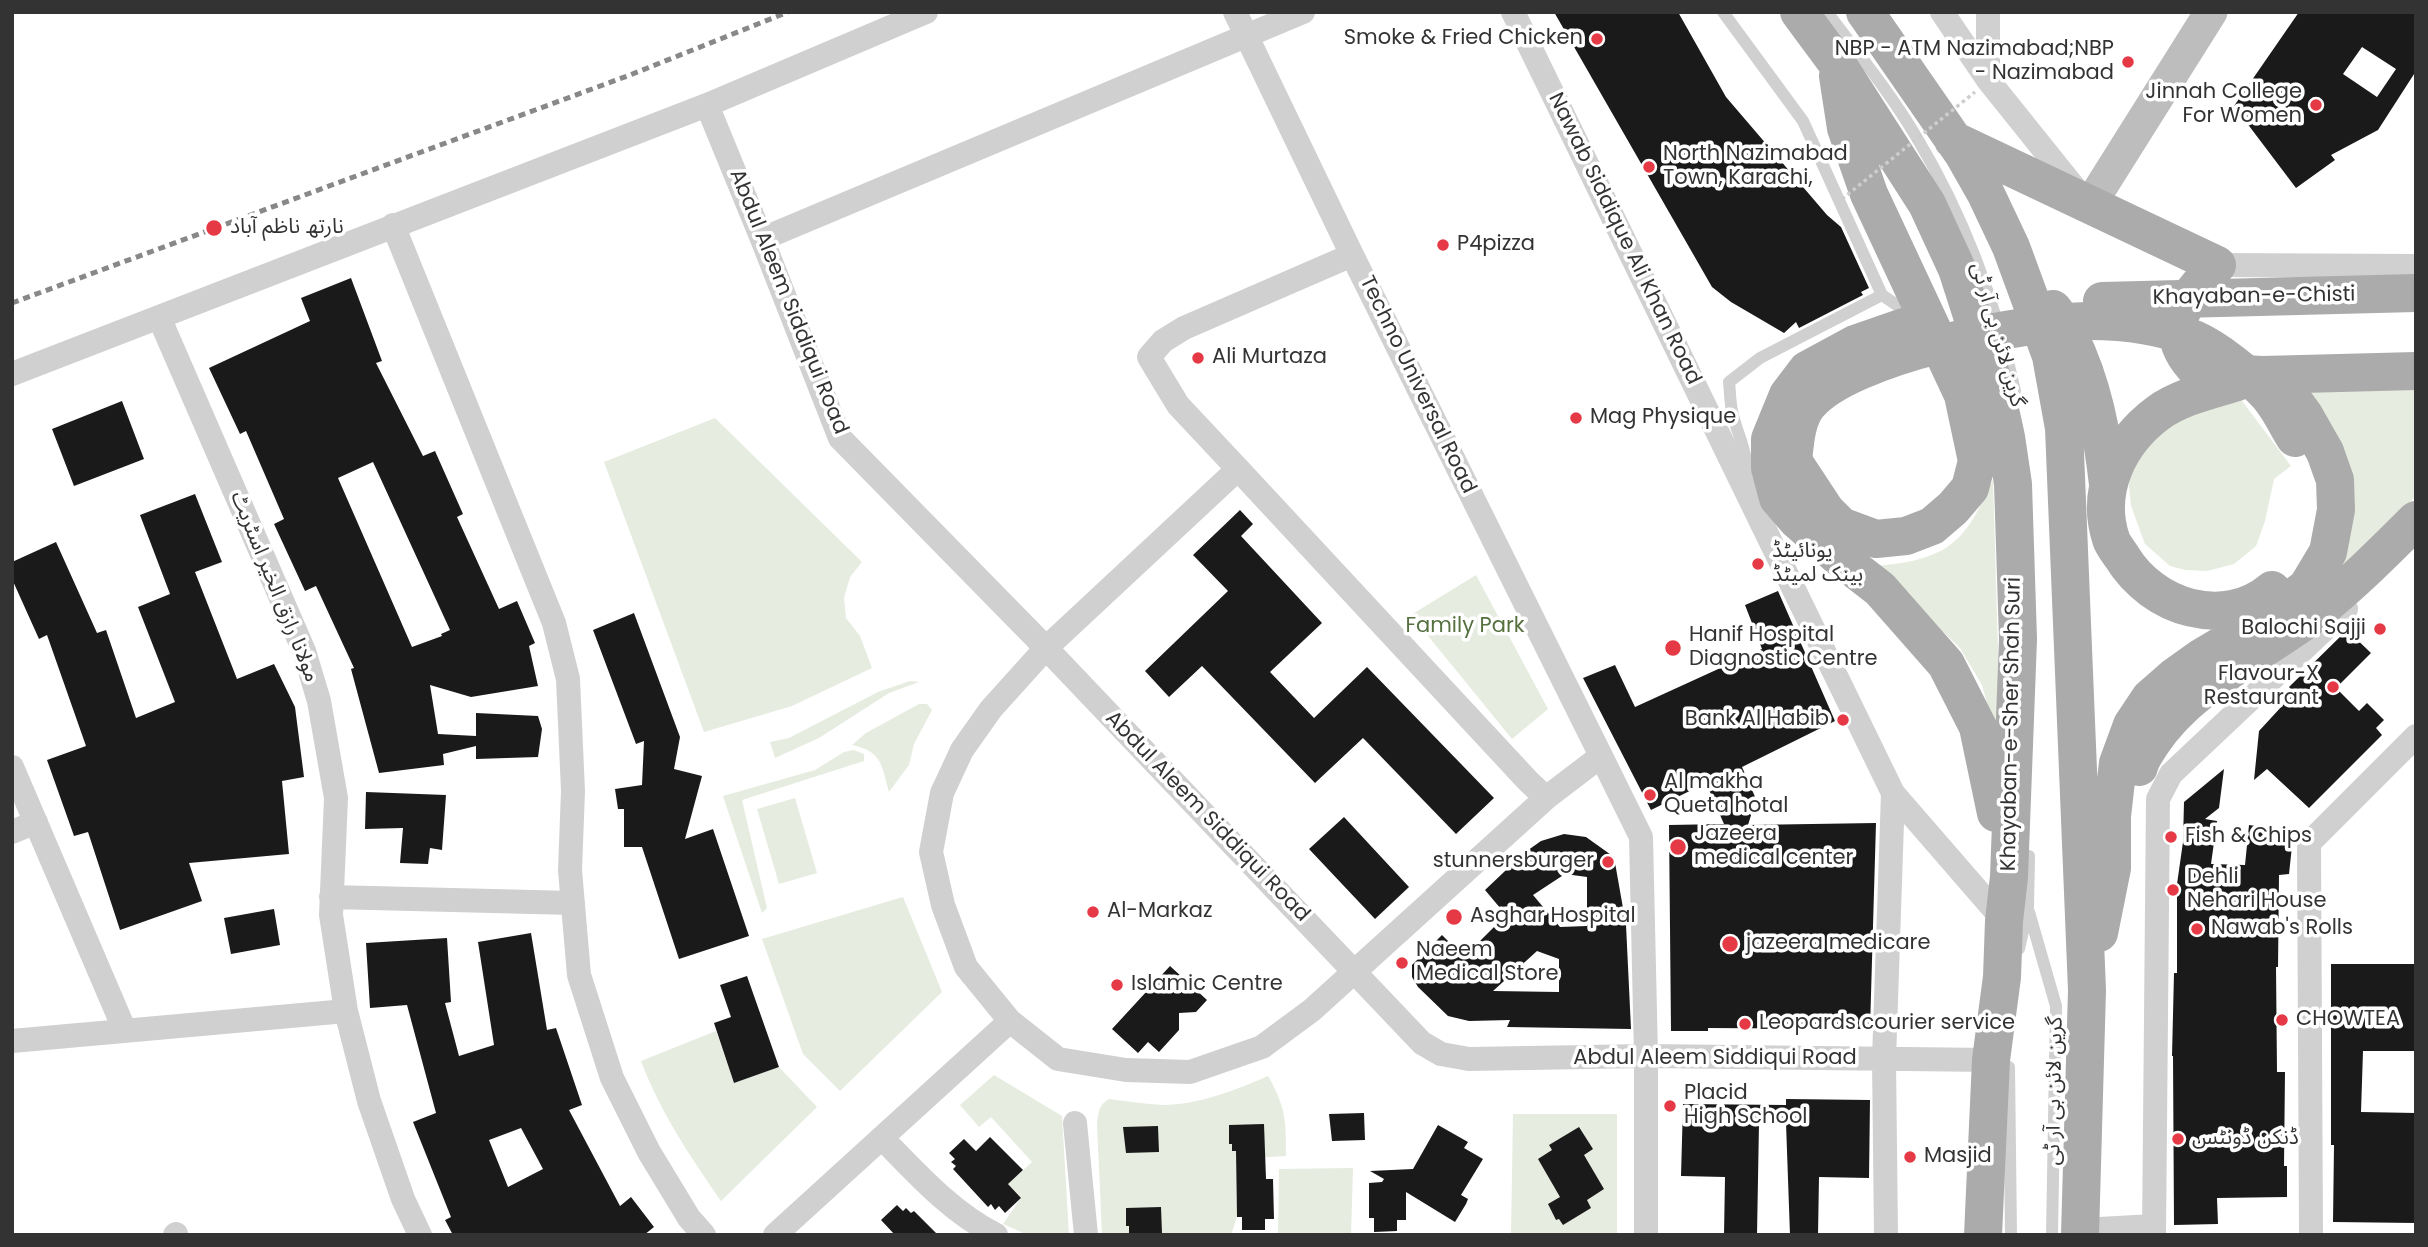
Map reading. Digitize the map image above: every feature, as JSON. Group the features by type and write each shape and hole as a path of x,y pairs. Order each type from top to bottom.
{"main road":[{"name":"Khayaban-e-Sher Shah Suri","path":"1799,12 1836,62 1927,204 1957,269 1995,387 2007,437 2013,484 2018,639 2009,877 2016,915 2002,977 2000,1057 1983,1235"},
{"path":"1866,12 1953,139 1985,192 2024,280 2051,356 2064,428 2087,990 2071,1233"},
{"path":"1836,62 1846,128 1869,194 1933,330 1963,395 1977,461 1970,488 1953,509 1932,526 1906,536 1876,538 1841,526 1826,511 1793,461 1796,434 1806,407 1826,387 1861,369 1951,342 2060,322 2091,321 2155,327 2195,340 2220,354 2268,394 2295,438 2316,485 2316,515 2307,548 2289,576 2259,601 2232,609 2207,612 2164,599 2130,570 2111,540 2107,512 2108,484 2090,383 2078,354 2059,316 2024,280"},
{"path":"1953,139 2217,265 2183,306 2177,323 2179,345 2187,361 2199,372 2263,375 2416,371"},
{"name":"Khayaban-e-Chisti","path":"2093,301 2416,293"},
{"path":"2009,877 1978,727 1946,664 1880,589 1797,520 1778,498 1770,468 1770,439 1788,395 1807,370 1856,344 1904,327 1999,308 2093,301 2169,310 2235,341 2257,358 2278,380 2304,415 2325,452 2335,480 2336,510 2328,552 2306,587 2266,619 2174,677 2150,698 2132,725 2118,763 2112,816 2112,869 2087,990"},
{"path":"2108,484 2118,458 2132,435 2160,411 2190,397 2263,375"},
{"path":"2087,990 2136,880 2134,807 2140,760 2164,724 2217,679 2314,614 2416,520"}],"street":[{"path":"12,374 707,105 926,12"},
{"name":"Techno Universal Road","path":"1235,12 1352,255 1642,836 1646,1235"},
{"path":"762,239 1303,12"},
{"name":"Nawab Siddique Ali Khan Road","path":"1513,12 1893,793 1884,1060 1886,1235"},
{"path":"1942,12 1982,86 2089,206 2211,12"},
{"path":"1982,86 1988,12"},
{"name":"Abdul Aleem Siddiqui Road","path":"707,105 840,438 1046,648 1422,1042 1441,1054 1469,1059 1646,1056 1884,1060 2000,1057"},
{"path":"393,225 554,622 568,679 573,791 570,870 579,975 612,1078 649,1152 689,1218 704,1235"},
{"path":"1352,255 1184,328 1163,341 1149,357 1178,405 1546,798"},
{"path":"2217,265 2416,267"},
{"name":"مولانا رازق الخیر اسٹریٹ","path":"159,317 304,651 316,688 336,798 331,915 346,1011 369,1101 403,1199 421,1235"},
{"path":"1238,469 1046,648 991,709 962,750 942,793 931,852 943,905 966,967 1010,1021 1058,1059 1126,1070 1190,1072 1262,1047 1312,1010 1546,798 1601,756"},
{"path":"2071,1233 2154,1231 2158,799 2171,774 2416,544"},
{"path":"2311,1235 2309,843 2416,736"},
{"path":"12,767 125,1031"},
{"path":"1893,793 2016,915"},
{"path":"12,832 36,822"},
{"path":"331,897 573,903"},
{"path":"12,1041 346,1011"},
{"path":"775,1235 1010,1021"},
{"path":"1075,1123 1086,1235"},
{"path":"882,1138 947,1203 996,1235"}],"lane":[{"path":"1723,12 1803,121 1882,295 1933,330"},
{"name":"گرین لائن بی آر ٹی","path":"1827,12 1916,136 1955,210 1971,247 2001,336 2017,399"},
{"path":"1745,488 1748,463 1732,411 1729,382 1760,358 1882,295"},
{"path":"2029,585 2029,693"},
{"name":"گرین لائن بی آر ٹی","path":"2009,1026 2008,998 2016,915 2029,841"},
{"name":"گرین لائن بی آر ٹی","path":"2016,915 2056,1006 2071,1233"},
{"name":"گرین لائن بی آر ٹی","path":"2000,1057 2011,1235"}],"path":[{"path":"1842,199 1982,86"}],"green space":[{"path":"2300,388 2416,390 2416,496 2336,572"},
{"path":"2239,397 2291,466 2274,479 2265,521 2256,546 2234,564 2207,571 2170,566 2145,544 2131,506 2131,465 2163,426"},
{"path":"715,418 862,562 850,577 844,598 846,618 860,636 872,668 792,706 704,732 604,462"},
{"path":"1993,480 2001,753 1982,685 1960,648 1875,566 1924,558 1950,545 1970,524"},
{"name":"Family Park","path":"1476,575 1548,709 1512,739 1411,615"},
{"path":"910,681 919,682 889,693 819,738 775,758 770,742 789,738 878,692"},
{"path":"919,704 927,704 932,710 914,744 909,765 889,792 879,761 869,751 852,745 866,733"},
{"path":"854,750 864,754 864,761 742,800 767,908 762,913 723,796 815,770 844,752"},
{"path":"795,798 817,873 779,884 757,809"},
{"path":"903,897 942,992 840,1091 803,1054 762,939"},
{"path":"716,1031 734,1083 779,1067 817,1107 721,1201 666,1116 641,1061"},
{"path":"994,1075 1062,1116 1069,1235 1028,1235 1003,1224 1021,1198 1008,1184 1032,1162 991,1117 979,1127 960,1105"},
{"path":"1268,1076 1284,1114 1286,1156 1236,1159 1237,1217 1231,1235 1102,1234 1097,1125 1099,1110 1105,1101 1109,1099 1163,1105 1190,1102 1230,1091"},
{"path":"1513,1114 1617,1114 1617,1235 1511,1235"},
{"path":"1353,1168 1351,1235 1278,1235 1279,1169"}],"building":[{"path":"1554,12 1678,12 1726,97 1827,215 1841,227 1869,288 1861,292 1863,295 1799,328 1796,322 1784,333 1731,302 1712,287"},
{"name":"Jinnah College For Women","path":"2299,12 2416,12 2416,71 2378,130 2331,155 2335,160 2296,188 2234,106","holes":["2362,47 2396,69 2377,97 2343,74"]},
{"path":"351,278 382,361 376,363 423,456 435,451 463,514 457,517 499,609 517,601 535,643 529,646 538,686 471,697 430,685 438,734 476,736 476,713 538,716 542,729 538,757 476,759 476,746 443,754 444,765 379,773 351,669 354,668 316,586 305,591 274,524 284,519 246,431 240,434 209,368 310,321 301,298","holes":["373,462 450,630 441,634 442,636 412,647 338,478"]},
{"path":"122,401 144,459 74,486 52,429"},
{"path":"195,494 222,562 195,572 237,679 274,664 295,707 304,777 282,781 289,854 189,863 202,901 120,930 88,832 74,836 47,760 86,746 47,635 39,639 12,579 12,562 56,542 97,633 106,630 136,718 175,702 138,607 170,594 140,515"},
{"path":"1240,510 1253,524 1241,536 1322,623 1270,672 1314,718 1367,667 1494,798 1456,834 1363,738 1315,783 1202,666 1169,697 1145,671 1228,591 1193,555"},
{"path":"1778,591 1835,721 1742,767 1756,799 1748,825 1876,823 1870,1029 1708,1028 1708,1031 1671,1031 1669,825 1724,824 1706,783 1651,810 1583,678 1615,665 1635,707 1762,649 1745,605"},
{"path":"634,613 680,737 674,769 702,776 685,839 713,829 749,936 679,959 642,847 624,847 624,809 618,809 615,789 642,785 644,741 636,744 593,630"},
{"path":"2347,630 2371,653 2336,688 2359,711 2367,703 2384,720 2376,728 2382,735 2309,808 2267,769 2254,780 2259,731 2294,693 2289,687"},
{"path":"2224,769 2219,808 2205,819 2217,821 2211,864 2245,865 2249,825 2289,831 2286,845 2292,846 2289,874 2279,875 2276,967 2277,1072 2285,1072 2284,1166 2287,1166 2287,1197 2217,1198 2218,1224 2174,1225 2172,1056 2174,973 2177,973 2177,884 2183,842 2184,802"},
{"path":"366,792 446,795 442,850 430,848 428,864 400,863 403,828 365,829"},
{"path":"1344,817 1409,887 1375,919 1309,849"},
{"path":"1564,834 1586,837 1614,857 1626,925 1631,1029 1507,1027 1510,1020 1469,1021 1448,1016 1418,987 1412,977 1412,965 1442,935 1464,957 1506,915 1485,890 1524,853 1541,841","holes":["1565,874 1587,877 1587,926 1560,927 1533,895","1537,951 1559,959 1559,992 1493,991"]},
{"path":"274,909 280,945 231,954 224,918"},
{"path":"531,933 547,1030 556,1028 582,1105 569,1110 620,1206 631,1197 654,1227 644,1235 453,1235 445,1220 451,1217 413,1122 436,1113 407,1005 370,1008 366,943 447,938 451,1002 445,1003 459,1056 494,1045 478,942","holes":["521,1128 543,1169 508,1187 489,1140"]},
{"path":"2331,964 2416,964 2416,1051 2363,1051 2361,1112 2416,1113 2416,1223 2333,1222"},
{"path":"1170,966 1207,1000 1196,1012 1179,1013 1179,1030 1159,1052 1148,1042 1138,1053 1112,1029"},
{"path":"747,976 779,1067 734,1083 714,1023 731,1017 720,985"},
{"path":"1786,1099 1870,1100 1869,1178 1819,1177 1818,1235 1790,1235 1786,1123 1759,1123 1757,1235 1724,1235 1725,1177 1681,1176 1683,1104 1786,1105"},
{"path":"1364,1113 1365,1140 1332,1141 1329,1114"},
{"path":"1264,1124 1266,1179 1273,1179 1274,1219 1265,1219 1265,1230 1242,1230 1242,1217 1237,1217 1236,1151 1232,1151 1232,1144 1229,1144 1229,1125"},
{"path":"1438,1125 1468,1142 1464,1148 1483,1159 1461,1195 1468,1199 1466,1204 1455,1222 1406,1192 1406,1220 1397,1220 1397,1231 1374,1232 1374,1218 1369,1218 1369,1183 1382,1182 1384,1179 1370,1171 1413,1169"},
{"path":"1158,1126 1159,1152 1126,1153 1123,1127"},
{"path":"1579,1127 1593,1149 1584,1155 1604,1189 1587,1200 1591,1208 1563,1225 1559,1219 1556,1220 1548,1204 1560,1197 1538,1159 1552,1150 1549,1145"},
{"path":"990,1137 1023,1170 1008,1184 1021,1198 1005,1213 999,1206 995,1210 991,1204 988,1207 953,1169 956,1166 951,1162 955,1159 949,1153 964,1139 976,1151"},
{"path":"897,1205 903,1211 906,1208 911,1213 914,1211 938,1235 895,1235 881,1220"},
{"path":"1161,1207 1162,1233 1129,1234 1126,1208"}],"railway":[{"path":"12,303 630,75 788,12"}],"place":[{"name":"Smoke & Fried Chicken","path":"1597,39"},
{"name":"NBP - ATM Nazimabad;NBP - Nazimabad","path":"2128,62"},
{"name":"Jinnah College For Women","path":"2316,105"},
{"name":"North Nazimabad Town, Karachi,","path":"1649,167"},
{"name":"نارتھ ناظم آباد","path":"214,228"},
{"name":"P4pizza","path":"1443,245"},
{"name":"Ali Murtaza","path":"1198,358"},
{"name":"Mag Physique","path":"1576,418"},
{"name":"یونائیٹڈ بینک لمیٹڈ","path":"1758,564"},
{"name":"Balochi Sajji","path":"2380,629"},
{"name":"Hanif Hospital Diagnostic Centre","path":"1673,648"},
{"name":"Flavour-X Restaurant","path":"2333,687"},
{"name":"Bank Al Habib","path":"1843,720"},
{"name":"Al makha Queta hotal","path":"1650,795"},
{"name":"Fish & Chips","path":"2171,837"},
{"name":"Jazeera medical center","path":"1678,847"},
{"name":"stunnersburger","path":"1608,862"},
{"name":"Dehli Nehari House","path":"2173,890"},
{"name":"Al-Markaz","path":"1093,912"},
{"name":"Asghar Hospital","path":"1454,917"},
{"name":"Nawab's Rolls","path":"2197,929"},
{"name":"jazeera medicare","path":"1730,944"},
{"name":"Naeem Medical Store","path":"1402,963"},
{"name":"Islamic Centre","path":"1117,985"},
{"name":"CHOWTEA","path":"2282,1020"},
{"name":"Leopards courier service","path":"1745,1024"},
{"name":"Placid High School","path":"1670,1106"},
{"name":"ڈنکن ڈونٹس","path":"2178,1139"},
{"name":"Masjid","path":"1910,1157"}]}
